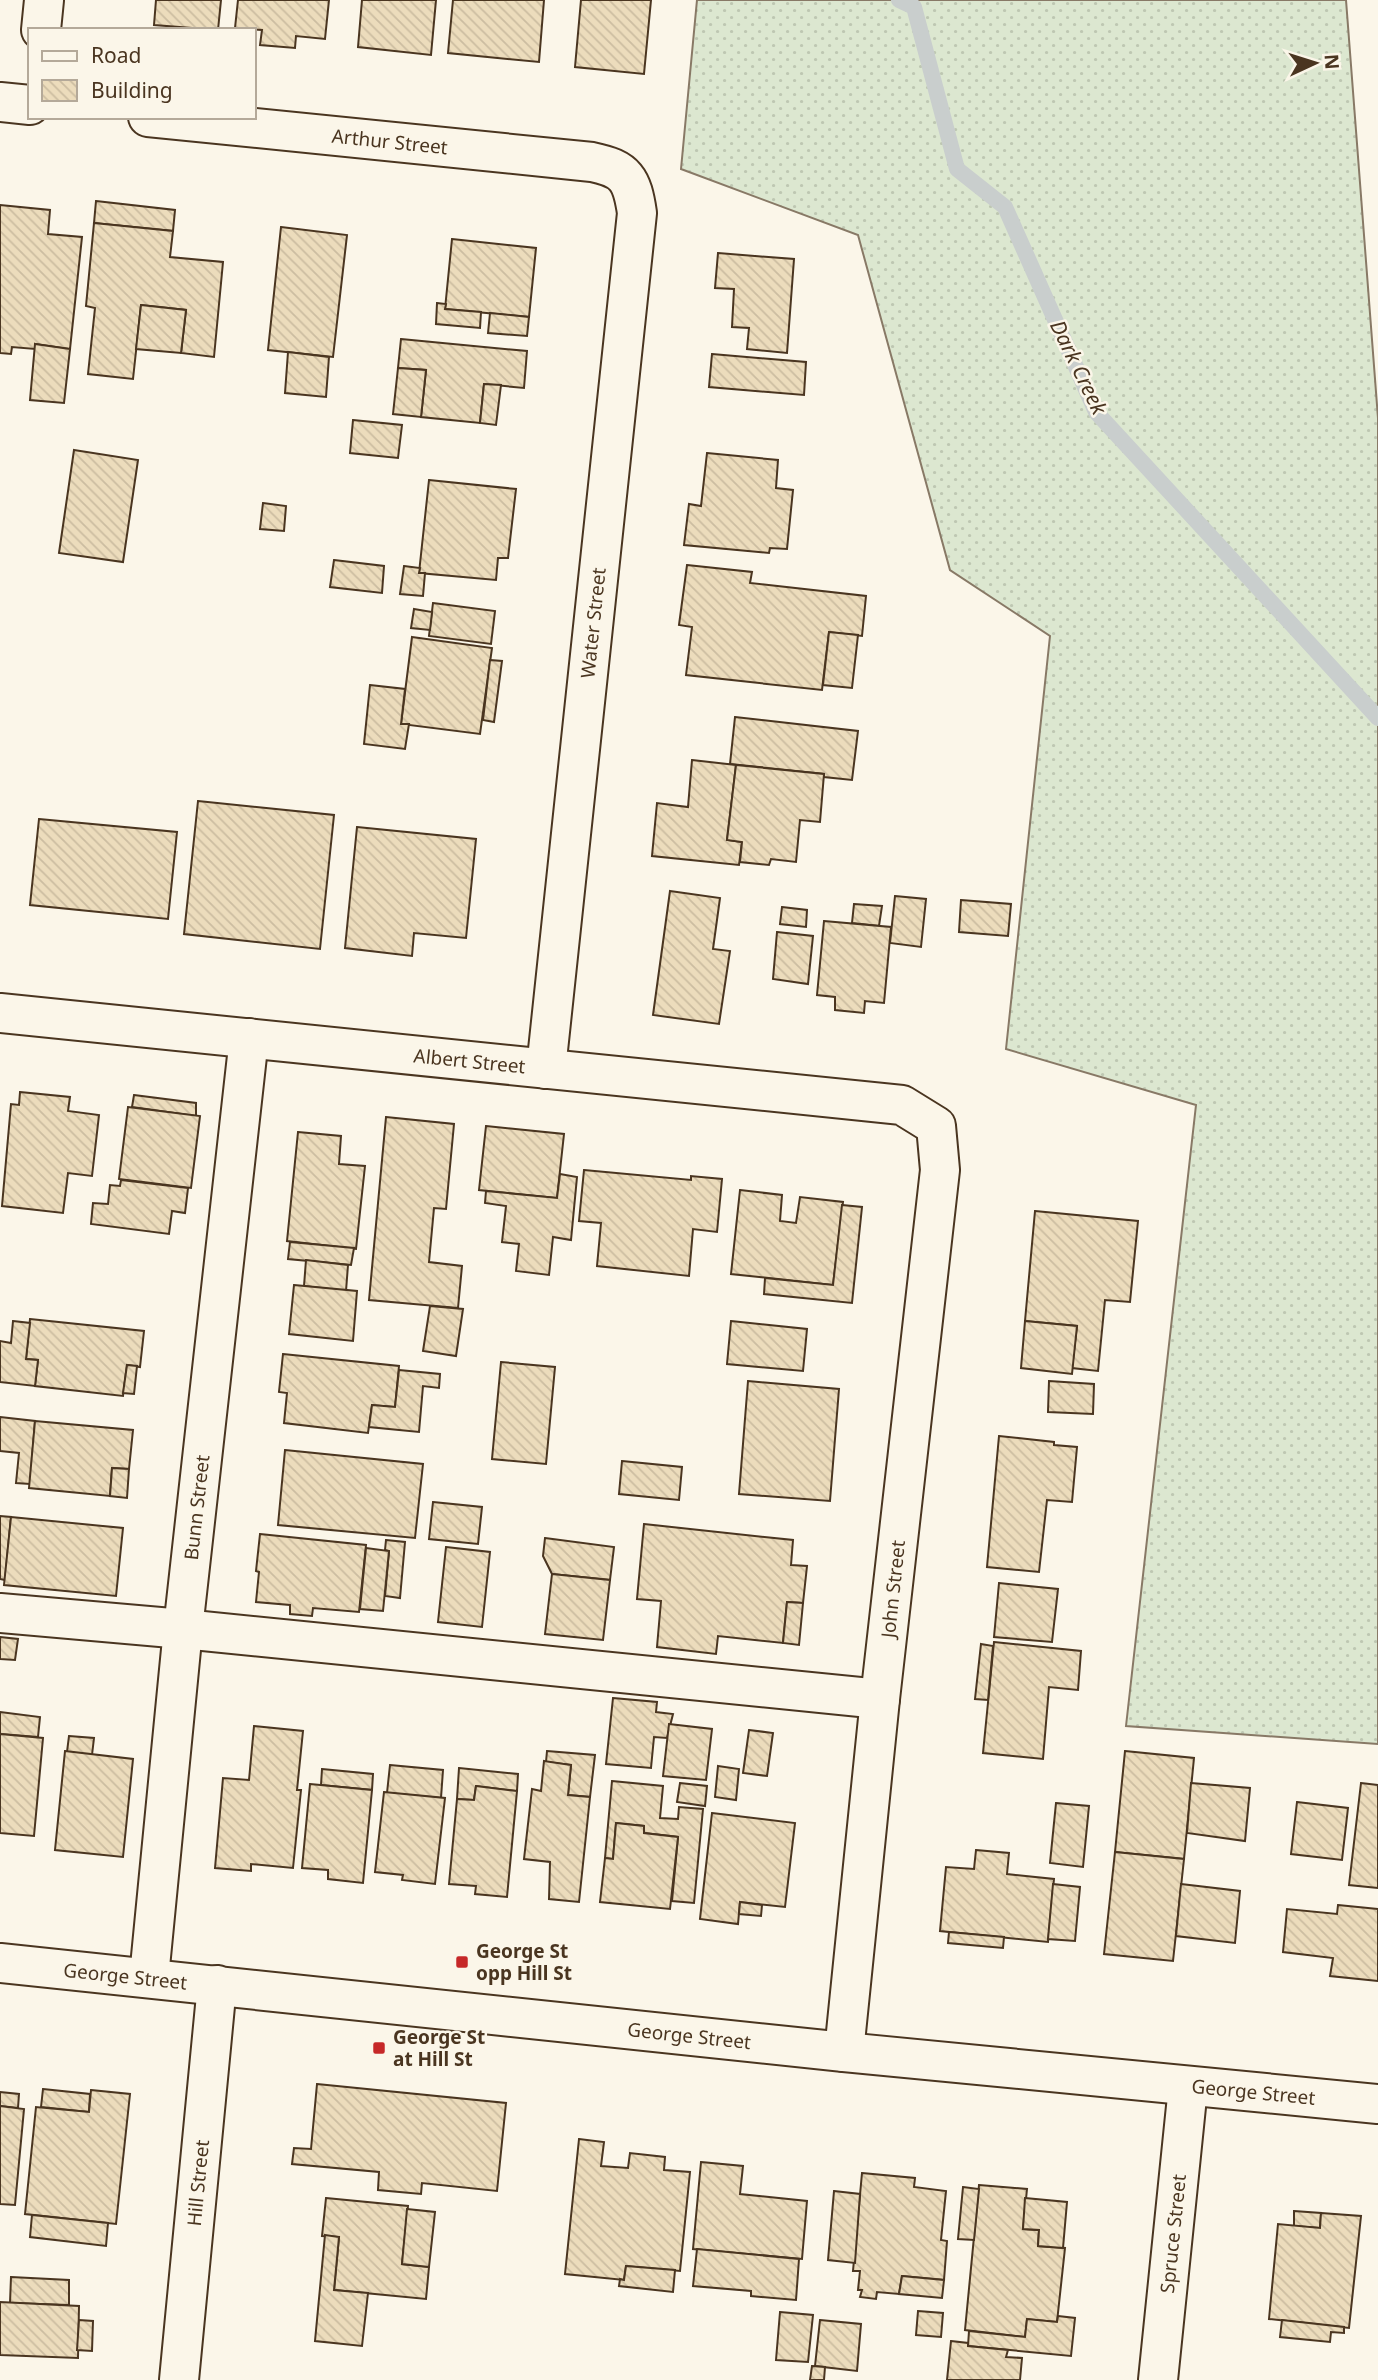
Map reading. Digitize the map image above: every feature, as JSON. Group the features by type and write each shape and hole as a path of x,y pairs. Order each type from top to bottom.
{"street":[{"path":"41,28 44,0"},
{"path":"0,102 28,105"},
{"name":"Arthur Street","path":"168,119 592,162 614,166 627,178"},
{"name":"Water Street","path":"546,1069 637,213 634,193 627,178"},
{"name":"Albert Street","path":"0,1013 902,1105 936,1126"},
{"name":"Bunn Street","path":"149,1978 183,1629 249,1038"},
{"name":"John Street","path":"844,2052 880,1699 940,1170 936,1126"},
{"path":"0,1613 880,1699"},
{"name":"George Street","path":"0,1963 844,2052 1378,2104"},
{"name":"Hill Street","path":"179,2380 217,1985"},
{"name":"Spruce Street","path":"1158,2380 1188,2087"}],"green space":[{"path":"697,0 1346,0 1378,418 1378,1744 1126,1726 1196,1105 1006,1049 1050,636 950,570 858,235 681,169"}],"building":[{"path":"156,0 221,0 218,28 154,25"},
{"path":"238,0 329,0 325,39 296,36 295,48 260,45 262,30 235,28"},
{"path":"362,0 436,0 431,55 358,47"},
{"path":"453,0 544,0 539,62 448,53"},
{"path":"581,0 651,0 644,74 575,67"},
{"path":"96,201 175,210 173,231 94,223"},
{"path":"0,205 50,210 48,234 82,237 70,349 35,344 35,349 12,347 11,354 0,353"},
{"path":"94,223 173,231 170,257 223,262 214,357 181,353 186,310 141,305 133,379 88,374 95,308 86,306"},
{"path":"281,227 347,235 333,357 268,350"},
{"path":"452,239 536,248 529,317 445,309"},
{"path":"718,253 794,259 787,353 747,349 749,328 732,327 734,289 715,288"},
{"path":"437,303 446,304 445,309 481,312 480,328 436,324"},
{"path":"141,305 186,310 181,353 136,349"},
{"path":"490,313 529,317 527,336 488,333"},
{"path":"401,339 527,351 524,388 484,384 480,423 421,417 426,370 398,368"},
{"path":"35,344 70,349 64,403 30,400"},
{"path":"288,352 329,357 326,397 285,393"},
{"path":"712,354 806,362 804,395 709,387"},
{"path":"398,368 426,370 421,417 393,414"},
{"path":"484,384 501,385 496,425 480,423"},
{"path":"353,420 402,425 398,458 350,453"},
{"path":"74,450 138,460 123,562 59,553"},
{"path":"707,453 778,460 776,488 793,490 787,549 770,548 769,553 684,545 689,504 701,506"},
{"path":"429,480 516,489 508,558 498,558 496,580 419,573"},
{"path":"263,503 286,506 284,531 260,529"},
{"path":"334,560 384,566 382,593 330,587"},
{"path":"687,565 752,572 750,583 866,596 862,636 829,632 822,690 686,675 692,627 679,625"},
{"path":"404,566 420,568 419,573 425,573 423,596 400,594"},
{"path":"433,603 495,611 491,644 429,636"},
{"path":"414,609 432,612 430,630 411,628"},
{"path":"829,632 858,635 852,688 823,685"},
{"path":"412,637 492,648 480,734 401,724"},
{"path":"490,660 502,661 494,722 483,720"},
{"path":"370,685 405,689 401,724 409,724 405,749 364,744"},
{"path":"735,717 858,731 852,780 824,777 824,774 730,764"},
{"path":"692,760 736,765 727,840 742,842 739,865 652,856 657,803 688,807"},
{"path":"736,765 824,774 820,822 800,820 796,862 771,859 769,865 740,862 742,842 727,840"},
{"path":"198,801 334,815 320,949 184,934"},
{"path":"39,819 177,832 168,919 30,905"},
{"path":"357,827 476,839 466,938 414,933 412,956 345,948"},
{"path":"670,891 720,898 713,949 730,951 719,1024 653,1015"},
{"path":"895,896 926,899 921,947 890,943"},
{"path":"961,900 1011,904 1008,936 959,932"},
{"path":"854,904 882,906 879,926 852,923"},
{"path":"782,907 807,910 806,927 780,924"},
{"path":"824,921 891,927 884,1003 865,1001 864,1013 835,1010 835,997 817,995"},
{"path":"777,932 813,936 808,984 773,979"},
{"path":"20,1092 70,1097 68,1111 99,1115 92,1176 68,1173 63,1213 2,1206 11,1104 19,1105"},
{"path":"134,1095 196,1103 196,1116 132,1107"},
{"path":"128,1107 200,1116 191,1188 119,1179"},
{"path":"386,1117 454,1124 446,1209 434,1208 429,1262 462,1266 458,1308 369,1300"},
{"path":"486,1126 564,1134 557,1198 479,1190"},
{"path":"298,1132 341,1136 339,1164 365,1166 356,1249 287,1241"},
{"path":"584,1170 691,1180 691,1176 722,1179 717,1232 693,1229 689,1276 597,1266 601,1223 579,1221"},
{"path":"560,1174 577,1177 571,1240 553,1237 549,1275 516,1271 519,1244 502,1242 506,1206 485,1203 486,1191 557,1198"},
{"path":"121,1180 188,1188 185,1213 172,1211 169,1234 91,1224 93,1203 108,1204 110,1185 120,1186"},
{"path":"740,1190 782,1195 780,1221 796,1223 800,1197 843,1202 833,1285 731,1274"},
{"path":"842,1205 862,1207 852,1303 764,1294 765,1278 833,1285"},
{"path":"1035,1211 1138,1221 1130,1302 1105,1300 1098,1371 1072,1368 1077,1326 1025,1321"},
{"path":"290,1242 354,1248 351,1265 288,1259"},
{"path":"306,1260 348,1265 346,1291 304,1286"},
{"path":"294,1285 357,1291 353,1341 289,1334"},
{"path":"430,1306 463,1309 456,1356 423,1351"},
{"path":"30,1319 144,1331 140,1367 127,1365 123,1396 35,1386 38,1360 26,1359"},
{"path":"13,1321 30,1323 26,1359 38,1360 35,1386 0,1382 0,1341 11,1343"},
{"path":"731,1321 807,1329 803,1371 727,1364"},
{"path":"1025,1321 1077,1326 1072,1374 1021,1368"},
{"path":"283,1354 399,1366 395,1407 372,1405 368,1433 284,1423 287,1393 279,1392"},
{"path":"501,1362 555,1367 546,1464 492,1459"},
{"path":"127,1365 137,1366 134,1394 123,1393"},
{"path":"399,1370 440,1374 439,1388 423,1386 419,1432 369,1427 372,1405 395,1407"},
{"path":"748,1381 839,1389 830,1501 739,1494"},
{"path":"1049,1381 1094,1384 1093,1414 1048,1412"},
{"path":"0,1417 35,1421 30,1484 16,1483 19,1453 0,1451"},
{"path":"35,1421 133,1430 129,1469 112,1468 110,1496 29,1488"},
{"path":"999,1436 1077,1447 1072,1502 1047,1500 1039,1572 987,1567"},
{"path":"285,1450 423,1464 415,1538 278,1525"},
{"path":"622,1461 682,1467 679,1500 619,1494"},
{"path":"112,1468 129,1469 127,1498 110,1496"},
{"path":"433,1502 482,1507 478,1544 429,1539"},
{"path":"0,1516 11,1517 5,1580 0,1579"},
{"path":"11,1517 123,1528 116,1596 4,1585"},
{"path":"644,1524 793,1540 791,1565 807,1566 803,1603 787,1602 783,1643 718,1636 716,1654 657,1647 661,1601 637,1599"},
{"path":"260,1534 366,1545 359,1612 313,1608 312,1616 290,1614 290,1605 256,1602"},
{"path":"545,1538 614,1547 610,1580 552,1574 543,1556"},
{"path":"386,1540 405,1542 400,1598 385,1596 389,1551 385,1550"},
{"path":"446,1547 490,1552 482,1627 438,1622"},
{"path":"366,1548 389,1551 383,1611 360,1609"},
{"path":"552,1574 610,1580 603,1640 545,1634"},
{"path":"999,1583 1058,1589 1052,1642 994,1637"},
{"path":"787,1602 803,1603 799,1645 783,1643"},
{"path":"0,1637 18,1639 15,1660 0,1659"},
{"path":"994,1642 1081,1651 1078,1690 1049,1687 1043,1759 983,1753"},
{"path":"981,1644 993,1646 988,1700 975,1699"},
{"path":"613,1698 657,1702 656,1712 673,1714 667,1738 654,1737 651,1768 606,1764"},
{"path":"0,1712 40,1717 38,1737 0,1734"},
{"path":"669,1724 712,1729 706,1780 663,1776"},
{"path":"254,1726 303,1731 297,1790 301,1790 293,1868 251,1864 251,1871 215,1868 223,1778 249,1780"},
{"path":"749,1730 773,1733 767,1776 743,1773"},
{"path":"0,1734 43,1738 34,1836 0,1833"},
{"path":"69,1736 94,1738 92,1755 67,1752"},
{"path":"65,1751 133,1759 123,1857 55,1850"},
{"path":"547,1751 595,1755 590,1797 568,1795 571,1765 546,1762"},
{"path":"1125,1751 1194,1758 1184,1859 1115,1852"},
{"path":"544,1761 571,1765 568,1795 590,1797 579,1902 549,1899 550,1862 524,1859 532,1789 541,1791"},
{"path":"390,1765 443,1770 441,1798 387,1793"},
{"path":"718,1766 739,1769 736,1800 715,1797"},
{"path":"459,1768 518,1774 517,1791 476,1786 474,1800 457,1799"},
{"path":"322,1769 373,1774 372,1790 321,1785"},
{"path":"612,1781 663,1786 660,1818 678,1819 679,1807 703,1809 694,1903 672,1901 678,1837 644,1833 644,1826 616,1823 613,1859 605,1858"},
{"path":"680,1783 707,1786 705,1806 677,1802"},
{"path":"1191,1783 1250,1788 1245,1841 1187,1833"},
{"path":"1361,1783 1378,1785 1378,1888 1349,1885"},
{"path":"310,1784 372,1790 363,1883 328,1879 328,1870 302,1868"},
{"path":"476,1786 517,1791 507,1897 475,1894 476,1886 449,1884 457,1799 474,1800"},
{"path":"384,1792 445,1798 435,1884 402,1880 403,1875 375,1872"},
{"path":"1297,1802 1348,1808 1342,1860 1291,1854"},
{"path":"1056,1803 1089,1806 1083,1867 1050,1863"},
{"path":"712,1813 795,1823 785,1907 740,1902 738,1924 700,1919"},
{"path":"616,1823 644,1826 644,1833 678,1837 670,1909 600,1902 605,1858 613,1859"},
{"path":"976,1850 1009,1853 1007,1874 1054,1879 1048,1942 940,1931 946,1867 974,1869"},
{"path":"1115,1852 1184,1859 1173,1961 1104,1954"},
{"path":"1053,1884 1080,1887 1075,1941 1048,1939"},
{"path":"1181,1884 1240,1891 1235,1943 1176,1936"},
{"path":"740,1902 762,1905 761,1916 739,1914"},
{"path":"1338,1905 1378,1909 1378,1981 1330,1976 1333,1958 1283,1952 1287,1909 1337,1914"},
{"path":"949,1932 1004,1937 1003,1948 948,1943"},
{"path":"317,2084 506,2103 497,2191 422,2183 421,2194 378,2190 379,2172 292,2164 294,2148 311,2149"},
{"path":"43,2089 90,2094 89,2112 41,2107"},
{"path":"91,2090 130,2094 116,2224 25,2214 36,2107 89,2112"},
{"path":"0,2092 19,2094 18,2108 0,2106"},
{"path":"0,2106 24,2109 15,2205 0,2204"},
{"path":"579,2139 604,2142 601,2166 628,2168 630,2153 665,2157 664,2170 690,2172 680,2271 626,2266 624,2280 565,2274"},
{"path":"701,2162 743,2166 740,2194 807,2201 802,2259 693,2249"},
{"path":"862,2173 915,2178 914,2187 946,2191 941,2240 947,2241 944,2280 902,2276 899,2294 877,2292 876,2299 860,2297 860,2271 853,2271"},
{"path":"979,2185 1027,2189 1023,2229 1039,2230 1038,2246 1065,2248 1057,2322 1027,2319 1025,2337 965,2330"},
{"path":"963,2187 979,2189 974,2240 958,2239"},
{"path":"834,2191 860,2194 855,2263 828,2260"},
{"path":"326,2198 408,2206 402,2264 429,2267 426,2299 334,2290 339,2237 322,2236"},
{"path":"1025,2198 1067,2202 1063,2248 1038,2246 1039,2230 1023,2229"},
{"path":"407,2209 435,2212 429,2267 402,2264"},
{"path":"1294,2211 1321,2213 1320,2228 1294,2226"},
{"path":"1321,2213 1361,2216 1349,2328 1269,2319 1278,2224 1320,2228"},
{"path":"32,2215 108,2223 106,2246 30,2237"},
{"path":"325,2235 339,2237 334,2290 368,2293 362,2346 315,2341"},
{"path":"697,2249 799,2259 796,2300 751,2296 751,2291 693,2286"},
{"path":"626,2266 675,2270 673,2292 619,2286 620,2279 624,2280"},
{"path":"902,2276 944,2280 942,2298 899,2294"},
{"path":"11,2277 69,2280 69,2305 10,2303"},
{"path":"0,2302 79,2306 78,2358 0,2355"},
{"path":"918,2311 943,2313 941,2337 916,2335"},
{"path":"780,2312 813,2315 808,2362 776,2360"},
{"path":"1058,2316 1075,2318 1071,2356 968,2346 969,2331 1025,2337 1027,2319 1057,2322"},
{"path":"79,2320 93,2321 92,2351 77,2350"},
{"path":"820,2320 861,2324 857,2371 815,2366"},
{"path":"1282,2320 1344,2327 1344,2333 1331,2332 1330,2342 1280,2337"},
{"path":"951,2341 968,2343 968,2346 1008,2350 1006,2357 1022,2358 1020,2380 947,2380"},
{"path":"812,2366 825,2367 824,2380 810,2380"}],"waterway":[{"name":"Dark Creek","path":"899,0 914,7 957,169 1005,207 1096,412 1378,718"}],"place":[{"name":"George St opp Hill St","path":"462,1962"},
{"name":"George St at Hill St","path":"379,2048"}]}
